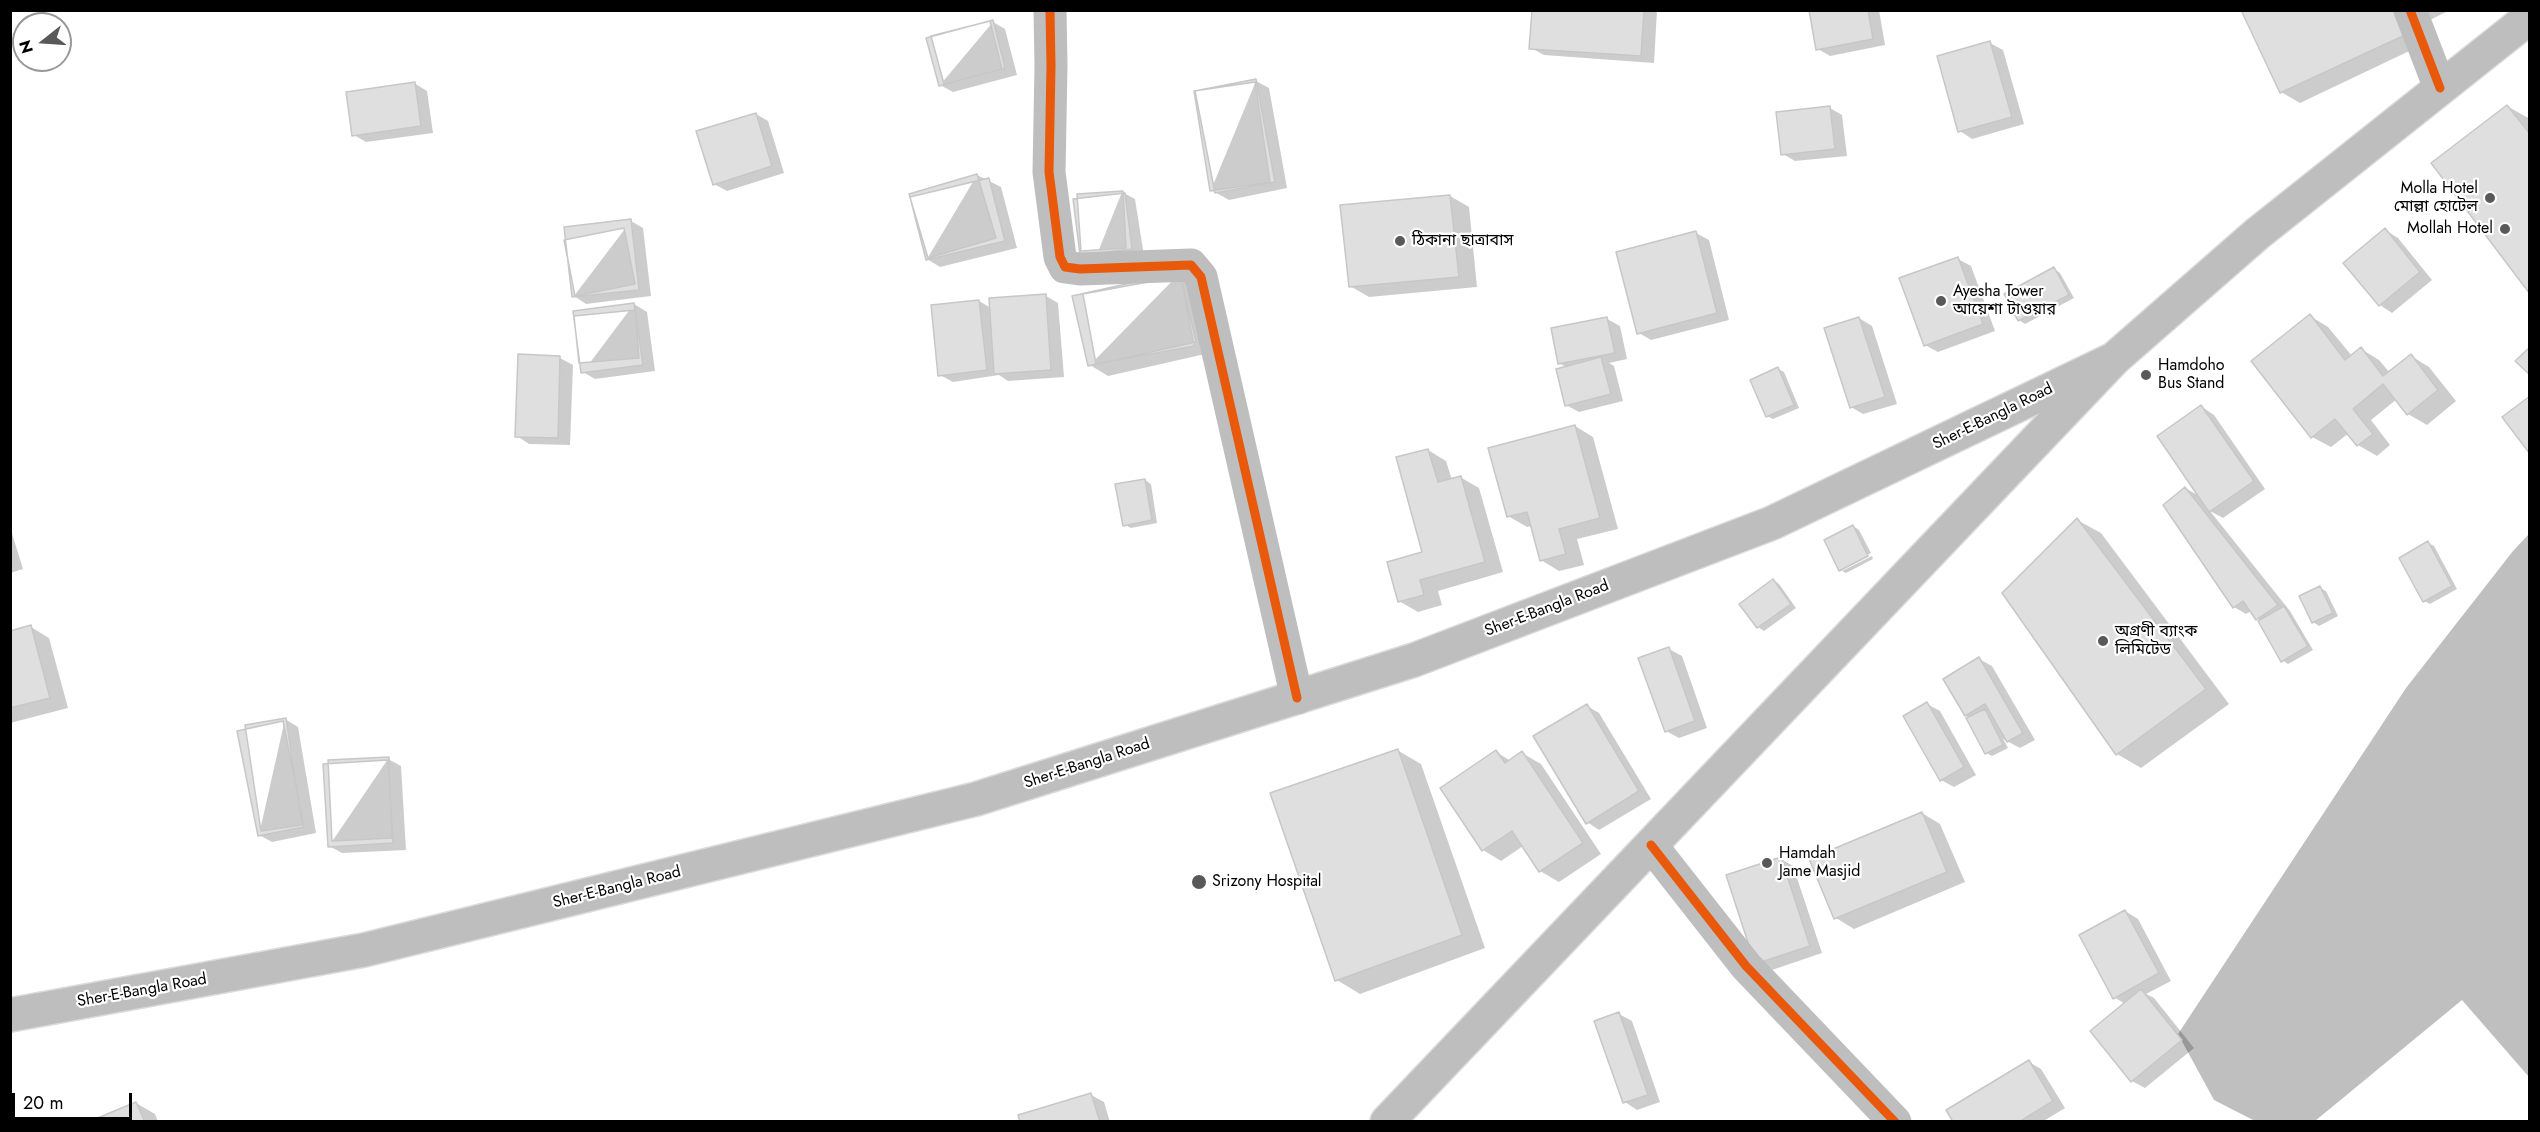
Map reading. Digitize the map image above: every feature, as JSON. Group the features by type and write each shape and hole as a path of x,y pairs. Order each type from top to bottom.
{"main road":[{"path":"1050,10 1048,172 1060,256 1065,267 1080,269 1191,265 1201,278 1297,698"},
{"path":"2410,10 2440,88"},
{"path":"1387,1122 2114,359 2257,234 2529,17"},
{"name":"Sher-E-Bangla Road","path":"10,1015 364,951 976,800 1414,660 1772,523 2114,359"},
{"path":"1651,845 1746,966 1895,1122"}],"shaded area":[{"path":"2529,534 2529,1077 2462,1000 2315,1121 2255,1121 2214,1100 2178,1034 2406,688 2513,551"}],"building":[{"path":"1532,10 1644,10 1641,56 1529,49"},
{"path":"1809,10 1868,10 1873,39 1816,50"},
{"path":"2241,10 2393,10 2405,35 2280,93"},
{"path":"993,20 1005,68 939,86 926,38"},
{"path":"990,21 1002,69 944,84 931,36"},
{"path":"1990,41 2012,117 1958,132 1937,56"},
{"path":"1256,79 1275,182 1215,193 1195,91"},
{"path":"415,82 421,126 352,136 346,92"},
{"path":"1255,82 1270,182 1210,191 1194,91"},
{"name":"Mollah Hotel","path":"2507,105 2530,134 2530,294 2431,163"},
{"path":"1830,106 1835,149 1781,155 1776,112"},
{"path":"756,113 772,166 713,185 696,131"},
{"path":"977,174 996,238 928,258 909,194"},
{"path":"989,178 1005,241 926,260 910,197"},
{"path":"1123,191 1126,248 1081,251 1077,194"},
{"path":"1125,193 1132,249 1080,255 1073,199"},
{"name":"ঠিকানা ছাত্রাবাস","path":"1450,195 1459,277 1349,287 1340,205"},
{"path":"631,219 639,290 572,297 564,227"},
{"path":"624,228 635,284 575,296 564,240"},
{"path":"2385,228 2420,272 2379,306 2343,263"},
{"path":"1696,231 1717,313 1637,334 1616,252"},
{"name":"Ayesha Tower আয়েশা টাওয়ার","path":"1958,257 1983,324 1924,346 1899,278"},
{"path":"2054,267 2069,295 2018,321 2004,294"},
{"path":"1180,272 1196,342 1088,366 1072,296"},
{"path":"1181,276 1194,346 1096,364 1083,294"},
{"path":"1046,294 1051,370 994,374 989,298"},
{"path":"979,300 987,370 938,376 931,305"},
{"path":"634,303 643,365 581,373 573,311"},
{"path":"635,310 639,358 579,363 574,316"},
{"path":"2310,314 2345,360 2361,347 2383,376 2411,354 2438,390 2407,415 2383,384 2353,409 2373,434 2357,446 2335,419 2311,438 2251,361"},
{"path":"1607,317 1615,353 1558,364 1551,328"},
{"path":"1859,317 1885,397 1850,408 1824,328"},
{"path":"2530,347 2530,375 2515,361"},
{"path":"518,354 560,356 558,438 515,437"},
{"path":"1601,357 1611,394 1565,406 1556,369"},
{"path":"1778,367 1794,405 1766,417 1750,380"},
{"path":"2530,396 2530,454 2502,417"},
{"path":"2201,405 2254,481 2209,512 2157,436"},
{"path":"1575,425 1600,518 1559,529 1566,554 1540,561 1527,512 1507,517 1488,448"},
{"path":"1428,449 1438,482 1461,476 1485,562 1420,580 1424,595 1398,602 1387,562 1422,552 1396,457"},
{"path":"1145,479 1152,520 1123,526 1115,484"},
{"path":"2185,487 2278,605 2256,620 2243,601 2233,608 2163,505"},
{"name":"অগ্রণী ব্যাংক লিমিটেড","path":"2077,518 2206,689 2116,755 2002,593"},
{"path":"1853,525 1868,556 1839,571 1824,540"},
{"path":"2428,541 2452,586 2423,602 2399,558"},
{"path":"1773,579 1791,604 1757,628 1739,604"},
{"path":"2320,586 2333,613 2312,623 2299,596"},
{"path":"2284,606 2308,646 2281,662 2258,621"},
{"path":"31,625 50,698 10,708 10,631"},
{"path":"1669,647 1695,721 1665,732 1638,658"},
{"path":"1979,657 2023,733 2007,742 1985,704 1965,716 1943,679"},
{"path":"1927,702 1964,767 1940,781 1903,716"},
{"path":"1587,704 1639,791 1586,824 1533,736"},
{"path":"1985,709 2003,745 1985,754 1966,718"},
{"path":"286,718 302,825 261,831 245,725"},
{"path":"283,721 304,827 258,836 237,731"},
{"path":"1398,749 1462,935 1335,981 1270,793"},
{"path":"1496,750 1505,763 1522,751 1583,843 1539,872 1512,831 1482,851 1440,788"},
{"path":"389,757 392,838 332,841 328,760"},
{"path":"388,760 393,843 328,847 323,764"},
{"path":"1922,812 1947,872 1834,919 1809,859"},
{"name":"Hamdah Jame Masjid","path":"1781,857 1810,946 1755,964 1726,875"},
{"path":"2125,910 2159,973 2113,999 2079,935"},
{"path":"2141,989 2182,1040 2131,1082 2090,1031"},
{"path":"1619,1012 1648,1095 1623,1103 1594,1021"},
{"path":"2029,1060 2053,1101 2019,1122 1953,1122 1946,1110"},
{"path":"1091,1093 1100,1122 1020,1122 1018,1115"},
{"path":"136,1102 145,1122 88,1122"}],"cycle path":[{"path":"1050,10 1049,172 1060,257 1065,267 1080,269 1191,265 1201,277 1297,698"},
{"path":"2410,10 2440,88"},
{"path":"1651,845 1746,966 1895,1122"}],"place":[{"name":"Molla Hotel মোল্লা হোটেল","path":"2490,198"},
{"name":"Mollah Hotel","path":"2505,229"},
{"name":"ঠিকানা ছাত্রাবাস","path":"1400,241"},
{"name":"Ayesha Tower আয়েশা টাওয়ার","path":"1941,301"},
{"name":"Hamdoho Bus Stand","path":"2146,375"},
{"name":"অগ্রণী ব্যাংক লিমিটেড","path":"2103,641"},
{"name":"Hamdah Jame Masjid","path":"1767,863"},
{"name":"Srizony Hospital","path":"1199,882"}]}
